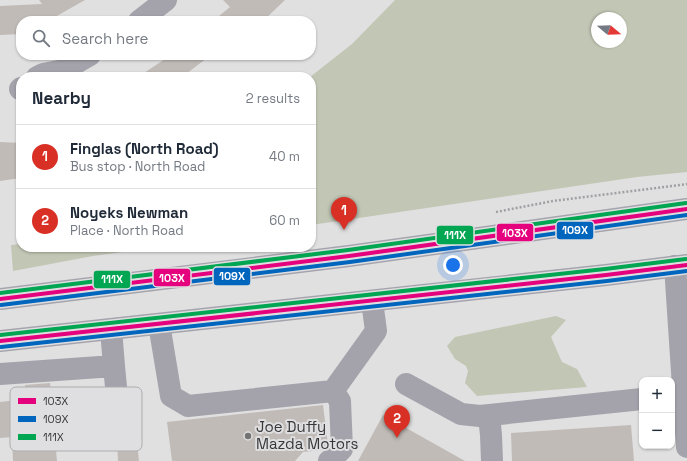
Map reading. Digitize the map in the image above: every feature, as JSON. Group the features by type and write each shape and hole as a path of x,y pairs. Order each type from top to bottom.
{"main road":[{"path":"0,299 349,256 687,209"},
{"path":"0,340 372,301 681,266"}],"street":[{"path":"145,16 166,0"},
{"path":"54,72 64,70 81,60"},
{"path":"681,266 678,396 687,447"},
{"path":"159,324 171,396 188,406 333,391 376,331 372,301"},
{"path":"111,329 116,387"},
{"path":"0,374 114,366"},
{"path":"406,384 460,414 480,416 639,400"},
{"path":"329,461 332,460 342,449 340,402 333,391"},
{"path":"489,416 492,461"}],"path":[{"path":"492,213 553,201 687,184"}],"green space":[{"path":"395,0 687,0 687,172 637,177 316,224 316,72 352,44"},
{"path":"16,244 16,252 122,252 13,271 11,245"},
{"path":"556,316 566,320 551,337 562,362 577,369 587,387 477,396 465,383 468,371 466,366 455,359 447,346 455,337"}],"building":[{"path":"39,0 85,0 57,16 16,16 16,34 0,35 0,6 42,4"},
{"path":"223,0 285,0 268,16 219,16 230,7"},
{"path":"164,60 204,60 189,72 146,72"},
{"path":"0,142 16,143 16,179 0,181"},
{"path":"50,383 50,387 25,387 25,385"},
{"path":"10,401 10,437 0,438 0,402"},
{"name":"Joe Duffy Mazda Motors","path":"323,405 328,445 322,450 303,452 295,461 172,461 167,422"},
{"path":"383,415 465,461 358,461"},
{"path":"631,425 634,461 512,461 511,433"},
{"path":"13,451 56,451 57,461 13,461"},
{"path":"118,451 138,451 139,461 118,461"}],"transit line":[{"name":"111X","path":"0,293 348,250 686,203"},
{"name":"103X","path":"0,299 349,256 687,209"},
{"name":"109X","path":"1,305 350,262 687,215"},
{"name":"111X","path":"0,335 686,259"},
{"name":"103X","path":"0,341 687,265"},
{"name":"109X","path":"1,347 687,271"}],"place":[{"name":"Finglas (North Road)","path":"344,230"},
{"name":"Joe Duffy Mazda Motors","path":"248,436"},
{"name":"Noyeks Newman","path":"397,438"}]}
